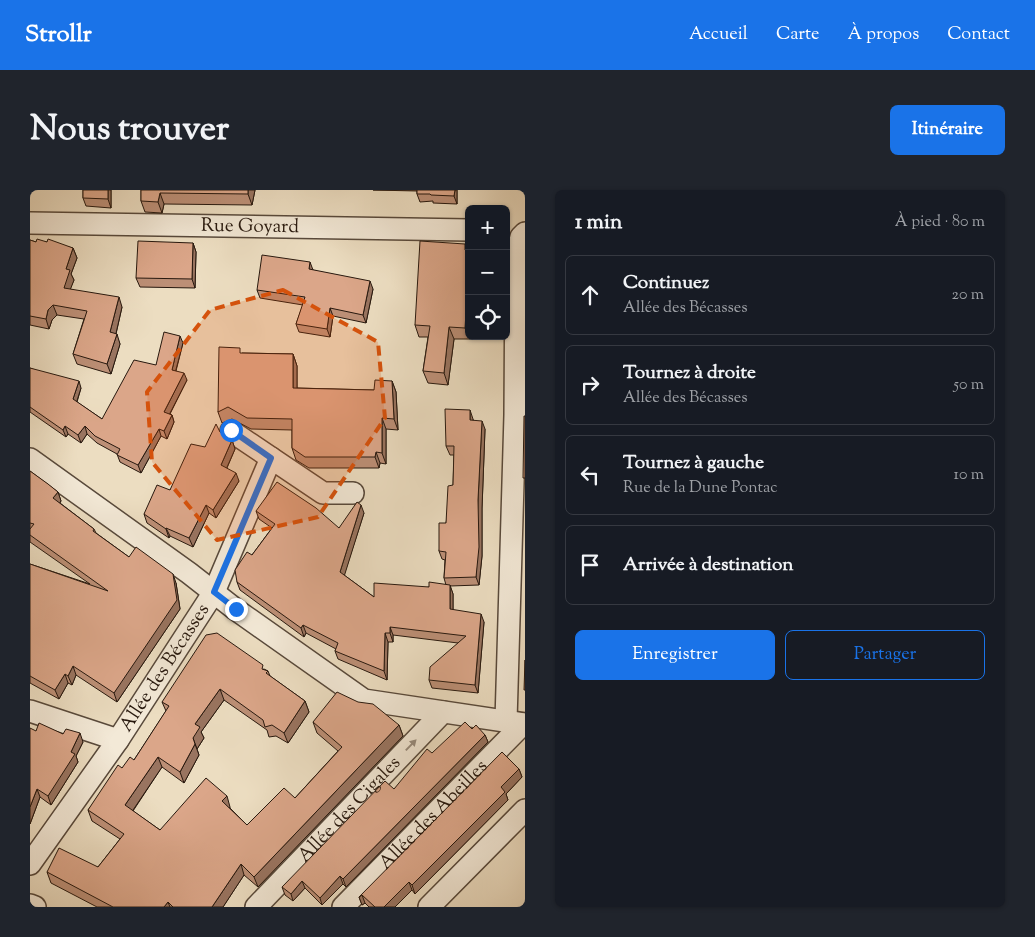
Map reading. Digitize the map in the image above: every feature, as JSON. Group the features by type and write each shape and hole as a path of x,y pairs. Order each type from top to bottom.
{"street":[{"name":"Rue Goyard","path":"30,223 465,230"},
{"path":"30,459 364,700 518,723 520,416 517,233"},
{"path":"231,430 323,493 353,493"},
{"name":"Allée des Bécasses","path":"30,864 118,740 214,592 271,458"},
{"path":"30,711 118,740"},
{"name":"Allée des Cigales","path":"256,907 443,712"},
{"name":"Allée des Abeilles","path":"343,907 518,723"},
{"path":"429,907 525,810"},
{"path":"30,905 34,907"}],"highlighted area":[{"path":"283,290 378,342 385,418 318,517 217,540 152,462 147,392 210,310"}],"building":[{"path":"83,190 108,190 108,199 83,198"},
{"path":"141,190 248,190 248,194 160,193 158,202 141,201"},
{"path":"417,190 455,190 454,196 417,194"},
{"path":"37,239 47,242 48,239 73,248 66,269 70,270 64,288 119,297 110,332 117,334 107,364 73,354 87,311 53,305 48,310 46,319 30,316 30,240 36,242"},
{"path":"138,241 193,243 192,279 136,278"},
{"path":"420,241 465,244 465,328 449,327 444,373 423,371 430,326 415,325"},
{"path":"262,255 310,262 309,269 370,281 363,315 330,308 327,329 296,324 305,297 257,290"},
{"path":"164,332 180,336 172,370 184,373 164,412 172,415 164,431 159,429 138,465 117,455 120,449 95,436 85,426 78,435 65,426 63,430 30,407 30,368 79,381 73,399 102,419 134,360 156,365"},
{"path":"219,347 240,348 240,353 293,354 293,388 374,390 375,380 392,381 394,419 382,418 382,453 376,452 375,457 305,457 292,448 292,419 247,418 228,407 218,412"},
{"path":"445,409 470,410 470,420 482,421 478,500 479,547 476,577 444,578 446,552 439,551 439,523 446,523 448,486 453,485 454,446 446,446"},
{"path":"524,416 525,478 523,478"},
{"path":"216,424 220,432 232,440 221,465 236,473 213,510 206,505 189,538 166,529 144,514 157,485 170,490 191,444 205,447"},
{"path":"30,471 58,492 53,498 94,529 93,531 129,557 136,547 173,574 177,600 114,693 73,666 68,676 65,674 55,690 30,676 30,564 108,591 30,535 30,529 34,524 30,523"},
{"path":"277,482 316,508 339,528 357,502 361,505 340,572 374,597 374,583 429,587 429,582 450,585 450,609 481,614 475,685 429,680 430,667 466,636 390,627 390,633 385,633 384,671 335,651 338,643 303,625 301,628 237,582 235,570 247,552 252,555 275,524 256,511"},
{"path":"217,633 263,665 262,669 268,671 266,673 305,701 284,733 272,725 265,727 263,720 220,689 195,724 200,727 193,738 195,744 180,772 158,757 125,805 160,830 206,778 227,796 222,801 247,825 284,788 295,798 342,747 313,722 337,692 358,702 373,704 399,725 254,877 241,864 212,907 173,907 168,902 164,907 113,907 47,872 59,848 98,867 124,834 88,810 118,765 122,768 130,757 134,760 169,706 162,702 206,635"},
{"path":"465,722 472,729 476,725 485,735 343,879 340,876 320,898 302,881 291,894 282,887 385,781 394,789 427,749 432,753"},
{"path":"39,723 63,734 66,729 80,733 71,752 75,754 48,796 37,789 30,807 30,728 36,731"},
{"path":"502,752 519,769 501,787 505,792 412,885 409,882 384,907 375,907 362,895 359,897"}],"route":[{"path":"231,430 271,458 214,592 236,609"}]}
